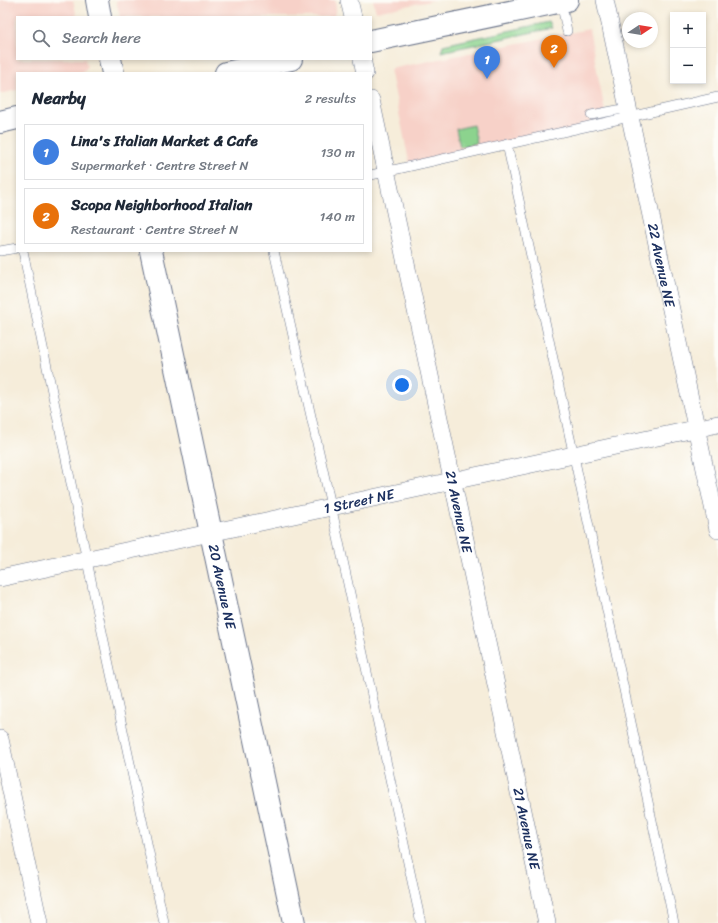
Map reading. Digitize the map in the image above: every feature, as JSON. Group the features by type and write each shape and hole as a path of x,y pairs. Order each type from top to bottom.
{"street":[{"path":"97,0 100,16"},
{"path":"349,0 353,16"},
{"name":"22 Avenue NE","path":"605,0 718,530"},
{"path":"372,41 564,1"},
{"path":"110,60 113,72"},
{"path":"231,72 286,60"},
{"path":"362,60 365,72"},
{"name":"21 Avenue NE","path":"372,109 379,173 453,481 547,923"},
{"path":"0,122 16,118"},
{"name":"20 Avenue NE","path":"151,252 294,923"},
{"name":"1 Street NE","path":"0,578 718,424"},
{"path":"0,739 39,923"}],"lane":[{"path":"564,1 567,31"},
{"path":"591,115 629,112 718,97"},
{"path":"379,173 507,144 629,112"},
{"path":"507,144 674,923"},
{"path":"0,252 16,248"},
{"path":"22,252 164,923"},
{"path":"274,252 421,923"}],"shaded area":[{"path":"0,0 73,0 77,16 16,16 16,60 85,60 87,67 84,72 16,72 16,90 0,94"},
{"path":"116,0 335,0 336,10 333,16 120,16"},
{"path":"373,0 435,0 376,12"},
{"path":"589,29 607,122 410,166 390,69"}],"green space":[{"path":"549,22 552,28 441,52 443,45"},
{"path":"473,125 477,143 460,147 456,129"}],"place":[{"name":"Scopa Neighborhood Italian","path":"554,68"},
{"name":"Lina's Italian Market & Cafe","path":"487,79"}]}
